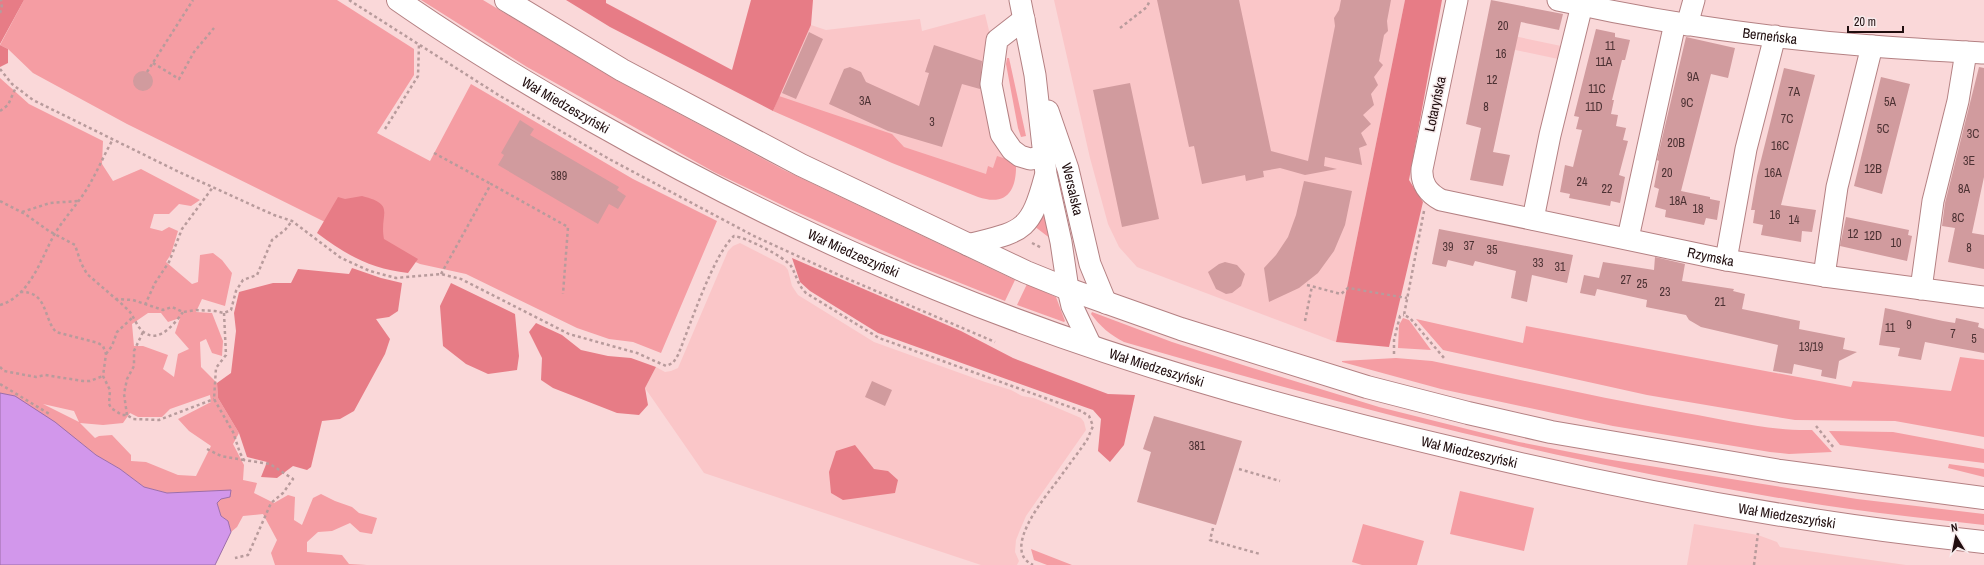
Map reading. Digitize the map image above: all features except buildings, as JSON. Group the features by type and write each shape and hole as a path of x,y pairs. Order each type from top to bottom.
{"main road":[{"name":"Wał Miedzeszyński","path":"398,0 463,44 549,96 660,159 732,196 859,256 931,287 1091,346 1170,372 1273,402 1398,436 1544,470 1789,516 1863,528 1984,542"},
{"path":"506,0 622,70 713,119 801,165 968,245 1068,289 1236,347 1367,387 1516,424 1598,441 1772,470 1906,489 1984,498"}],"street":[{"name":"Lotaryńska","path":"1435,196 1423,180 1422,169 1457,0"},
{"name":"Berneńska","path":"1558,0 1589,4 1681,24 1775,36 1872,46 1975,53"},
{"path":"1628,238 1681,24 1694,0"},
{"path":"1533,219 1550,134 1589,4"},
{"name":"Wersalska","path":"1022,9 1050,159 1068,289 1072,306 1091,346"},
{"path":"1022,9 997,40 991,84 1001,134 1012,150 1020,156 1030,159 1050,159"},
{"path":"1726,260 1746,149 1775,36"},
{"path":"1824,276 1837,187 1872,46"},
{"path":"1921,289 1933,201 1958,101 1975,53"},
{"name":"Wersalska","path":"968,245 1008,234 1024,226 1031,218 1038,204 1050,159"},
{"name":"Wersalska","path":"1050,159 1068,169 1088,258 1106,303"},
{"name":"Rzymska","path":"1435,196 1533,219 1726,260 1824,276 1984,297"}],"path":[{"path":"0,13 2,8 1,0"},
{"path":"148,72 193,0"},
{"path":"1120,28 1147,7 1150,0"},
{"path":"153,63 179,79 194,52 214,28"},
{"path":"385,129 418,76 419,44"},
{"path":"0,69 16,87 33,100 113,138 177,171 274,215 292,221 341,258 385,276 405,278 427,274 441,274 461,279 569,334 637,353 670,366 678,355 714,267 726,243 734,236 749,241 787,261 799,286 806,293 879,338 1081,411 1089,416 1093,426 1087,440 1033,514 1026,528 1022,539 1022,552 1025,559 1033,565"},
{"path":"0,112 8,105 16,87"},
{"path":"0,305 17,297 44,258 54,235 88,188 113,138"},
{"path":"434,153 568,227 563,294"},
{"path":"441,274 492,184"},
{"path":"145,305 155,283 169,262 182,229 213,187"},
{"path":"1394,354 1394,340 1400,316 1404,315 1407,298 1435,196"},
{"path":"0,200 22,212 54,235 75,245 81,264 87,274 116,299 133,317 143,332 149,335 166,332 173,326 183,312"},
{"path":"22,212 50,203 78,201"},
{"path":"116,299 133,300 163,310 172,307 183,312 196,310 224,313 231,310 236,291 243,280 257,275 272,240 285,230 292,221"},
{"path":"1306,285 1341,294 1348,288 1407,298"},
{"path":"1305,321 1312,286"},
{"path":"20,292 27,292 39,299 48,313 52,327 56,332 98,343 103,346 106,354 104,376 110,390 108,404 111,408 122,415 127,415 133,419 159,420 214,399"},
{"path":"224,313 226,355 216,368 214,399 233,432 240,454 244,460"},
{"path":"1404,315 1410,318 1444,358"},
{"path":"106,354 112,346 117,332 133,317"},
{"path":"127,415 124,394 127,379 134,366 134,351 143,332"},
{"path":"0,368 4,371 36,377 45,375 82,381 104,376"},
{"path":"0,384 51,415"},
{"path":"1816,426 1834,448"},
{"path":"207,449 221,456 270,464 293,479 283,493 271,503 248,554 235,558"},
{"path":"1239,470 1280,481"},
{"path":"1213,528 1210,540 1260,554"},
{"path":"1754,565 1758,533"}],"shaded area":[{"path":"0,0 24,0 0,44"},
{"path":"24,0 337,0 414,49 414,75 377,133 430,161 471,84 633,179 717,221 661,353 633,342 609,339 577,328 466,274 420,264 323,221 127,124 33,73 8,49 0,45"},
{"path":"421,0 483,0 616,80 784,170 1015,280 1005,301 913,264 790,209 714,172 527,67"},
{"path":"566,0 606,0 606,3 732,70 751,0 813,0 811,25 773,111 610,27"},
{"path":"1054,0 1405,0 1336,342 1137,267 1119,247 1108,224 1090,158"},
{"path":"1405,0 1442,0 1409,180 1423,202 1389,347 1336,342"},
{"path":"985,14 1015,138 991,178 882,143 779,96 811,25 826,30 920,19 922,31"},
{"path":"1485,30 1566,47 1563,60 1482,43"},
{"path":"0,45 8,49 8,63 0,67"},
{"path":"1007,58 1009,58 1026,136 1021,137 1018,128 1006,64"},
{"path":"0,78 29,104 103,141 102,164 113,181 141,169 200,200 191,206 179,204 169,214 154,214 150,228 162,231 169,227 178,231 171,254 166,262 192,284 198,282 200,255 213,253 222,260 232,273 225,306 202,299 196,312 212,313 223,341 222,356 212,353 206,339 200,342 201,367 217,383 218,398 239,433 233,444 244,465 243,480 257,483 254,493 274,503 288,495 295,497 294,520 302,525 313,498 321,494 352,507 359,513 377,518 372,534 360,532 350,523 332,531 318,532 307,542 307,552 342,555 349,564 367,565 275,565 271,553 277,540 263,514 243,516 237,527 231,532 228,521 221,516 217,503 221,499 182,492 167,493 144,487 120,469 96,455 75,438 0,434","holes":["148,313 161,313 168,322 180,318 175,333 189,349 178,354 174,377 163,369 168,355 143,346 134,346 132,324","210,395 211,402 178,419 189,431 211,446 196,476 178,475 146,462 131,461 131,455 112,435 99,436 95,438 80,423 103,425 123,423 130,413 138,417 162,417 170,409","43,404 74,411 79,422"]},
{"path":"779,96 892,134 904,147 986,174 988,166 993,168 997,156 1016,162 1015,180 1012,188 1009,193 997,200 978,197 892,163 773,111"},
{"path":"362,196 373,199 380,203 383,207 384,239 418,259 408,273 382,268 360,260 338,248 317,233 338,197 345,199"},
{"path":"1044,213 1051,239 1034,226"},
{"path":"740,243 785,266 788,270 792,286 798,295 874,342 1011,390 1022,396 1034,398 1081,418 1084,422 1086,430 1026,516 1016,540 1015,552 1019,561 1017,565 981,565 704,473 645,388 656,367 665,372 678,368 728,251 733,246"},
{"path":"792,258 961,331 1013,358 1108,394 1135,395 1124,445 1110,462 1098,451 1101,419 1093,410 878,333 810,291 800,282"},
{"path":"352,268 381,278 402,283 398,311 389,317 376,319 390,339 385,354 354,411 340,419 322,421 311,467 307,470 293,466 277,478 261,477 267,462 247,457 239,433 218,398 217,383 231,373 236,331 234,313 239,292 273,283 291,283 298,269 349,274"},
{"path":"451,283 515,314 519,356 517,370 488,374 466,364 443,346 440,306"},
{"path":"1027,284 1056,297 1065,321 1064,322 1017,305"},
{"path":"1092,312 1172,342 1379,407 1519,442 1606,459 1857,499 1984,514 1984,525 1839,508 1706,485 1622,469 1455,431 1207,366 1124,342 1102,326 1091,314"},
{"path":"1403,318 1409,320 1431,350 1398,348 1399,325"},
{"path":"1416,319 1523,343 1526,326 1851,387 1853,381 1951,391 1960,357 1984,360 1984,437 1895,421 1795,420 1647,395 1443,350"},
{"path":"536,323 562,335 581,350 608,356 631,358 656,367 645,388 648,405 639,415 617,413 553,388 541,380 542,358 529,332"},
{"path":"1396,358 1432,361 1622,401 1749,424 1780,429 1812,430 1832,452 1789,454 1770,452 1613,426 1441,389 1342,362"},
{"path":"0,393 15,396 55,422 96,455 120,469 144,487 167,493 231,490 230,497 221,499 217,503 221,516 228,521 231,532 215,565 0,565"},
{"path":"1829,431 1893,432 1984,449 1984,463 1840,445"},
{"path":"855,445 874,469 888,471 898,480 895,493 843,500 831,493 829,472 836,451"},
{"path":"1949,464 1984,469 1984,477 1948,468"},
{"path":"1460,491 1534,508 1524,551 1450,534"},
{"path":"1363,524 1424,541 1417,565 1362,565 1352,562"},
{"path":"1694,524 1758,535 1777,542 1780,547 1906,565 1687,565"},
{"path":"1031,549 1072,565 1047,565 1034,560"}]}
